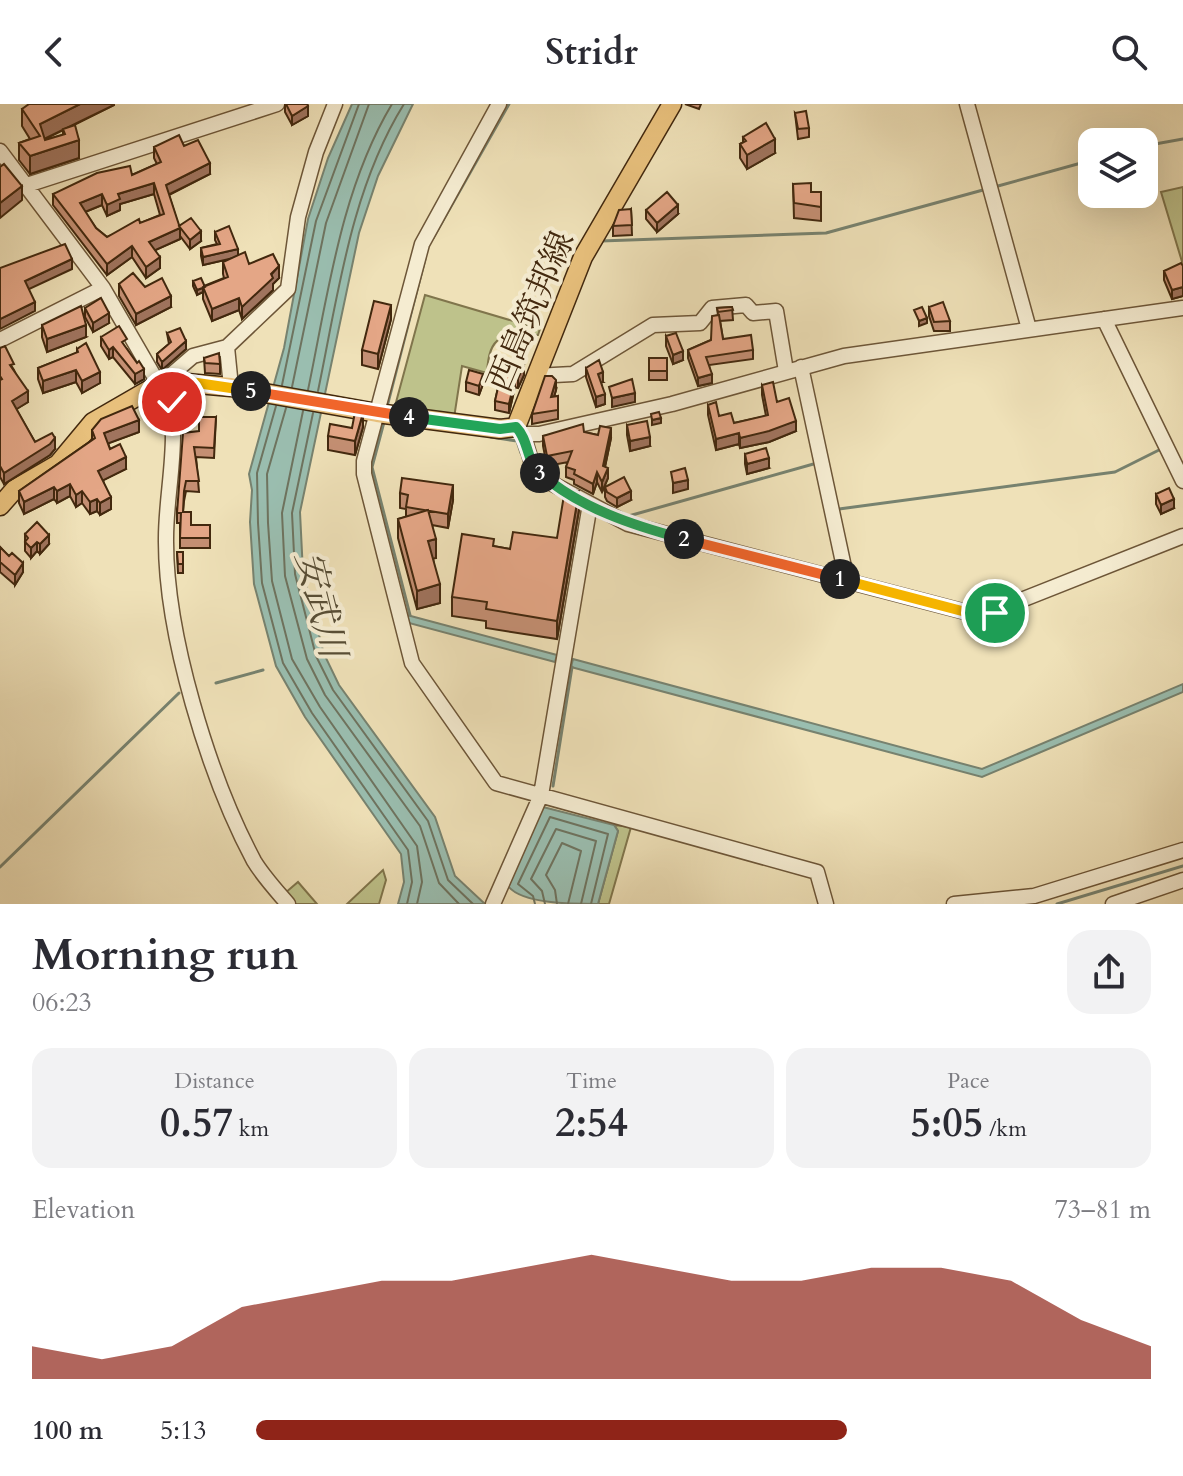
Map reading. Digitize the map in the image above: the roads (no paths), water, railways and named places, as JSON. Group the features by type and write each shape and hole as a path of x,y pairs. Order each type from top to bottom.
{"main road":[{"name":"西島筑邦線","path":"161,382 231,387 377,413 519,431 535,376 583,257 672,104"},
{"path":"0,506 15,489 58,464 93,422 161,382"}],"street":[{"path":"27,185 277,104"},
{"path":"161,382 193,356 227,347 288,289 298,217 316,152 335,104"},
{"path":"499,104 422,244 364,474 412,663 496,783 817,872 826,904"},
{"path":"967,104 1029,329"},
{"path":"0,151 103,288 161,382 174,417 166,506 166,574 188,686 248,849 288,904"},
{"path":"0,340 103,288"},
{"path":"535,376 573,374 653,325 700,323 712,308 746,305 753,313 776,311 847,581"},
{"path":"1183,308 897,347 793,369 672,404 539,434 519,431 533,467 551,483 628,524 981,616 1183,536"},
{"path":"1104,319 1183,481"},
{"path":"227,347 231,387"},
{"path":"494,902 541,795 590,504"},
{"path":"954,904 1034,896 1183,850"},
{"path":"1113,904 1183,880"}],"water":[{"path":"352,104 413,104 378,176 359,233 300,512 303,573 324,654 339,685 435,817 455,876 485,904 398,904 404,882 401,854 305,717 276,666 254,584 249,474 284,348 308,219 328,158"},
{"path":"407,615 557,655 555,662 409,623"},
{"path":"573,659 982,769 1183,684 1183,692 982,777 571,667"},
{"path":"543,807 614,825 618,831 598,904 536,900 508,886"}],"waterway":[{"path":"433,238 509,104"},
{"path":"1158,143 1183,139"},
{"path":"998,186 1078,164"},
{"path":"601,241 826,233 983,190"},
{"path":"388,403 425,259"},
{"path":"384,422 372,467 410,615"},
{"path":"491,437 517,441 521,453"},
{"path":"839,509 1115,472 1159,450"},
{"path":"625,517 817,463"},
{"path":"532,476 545,487"},
{"path":"553,786 572,667"},
{"path":"216,683 263,670"},
{"path":"0,867 179,693"},
{"path":"1057,904 1183,866"}],"water label":[{"name":"安武川","path":"322,604"}]}
